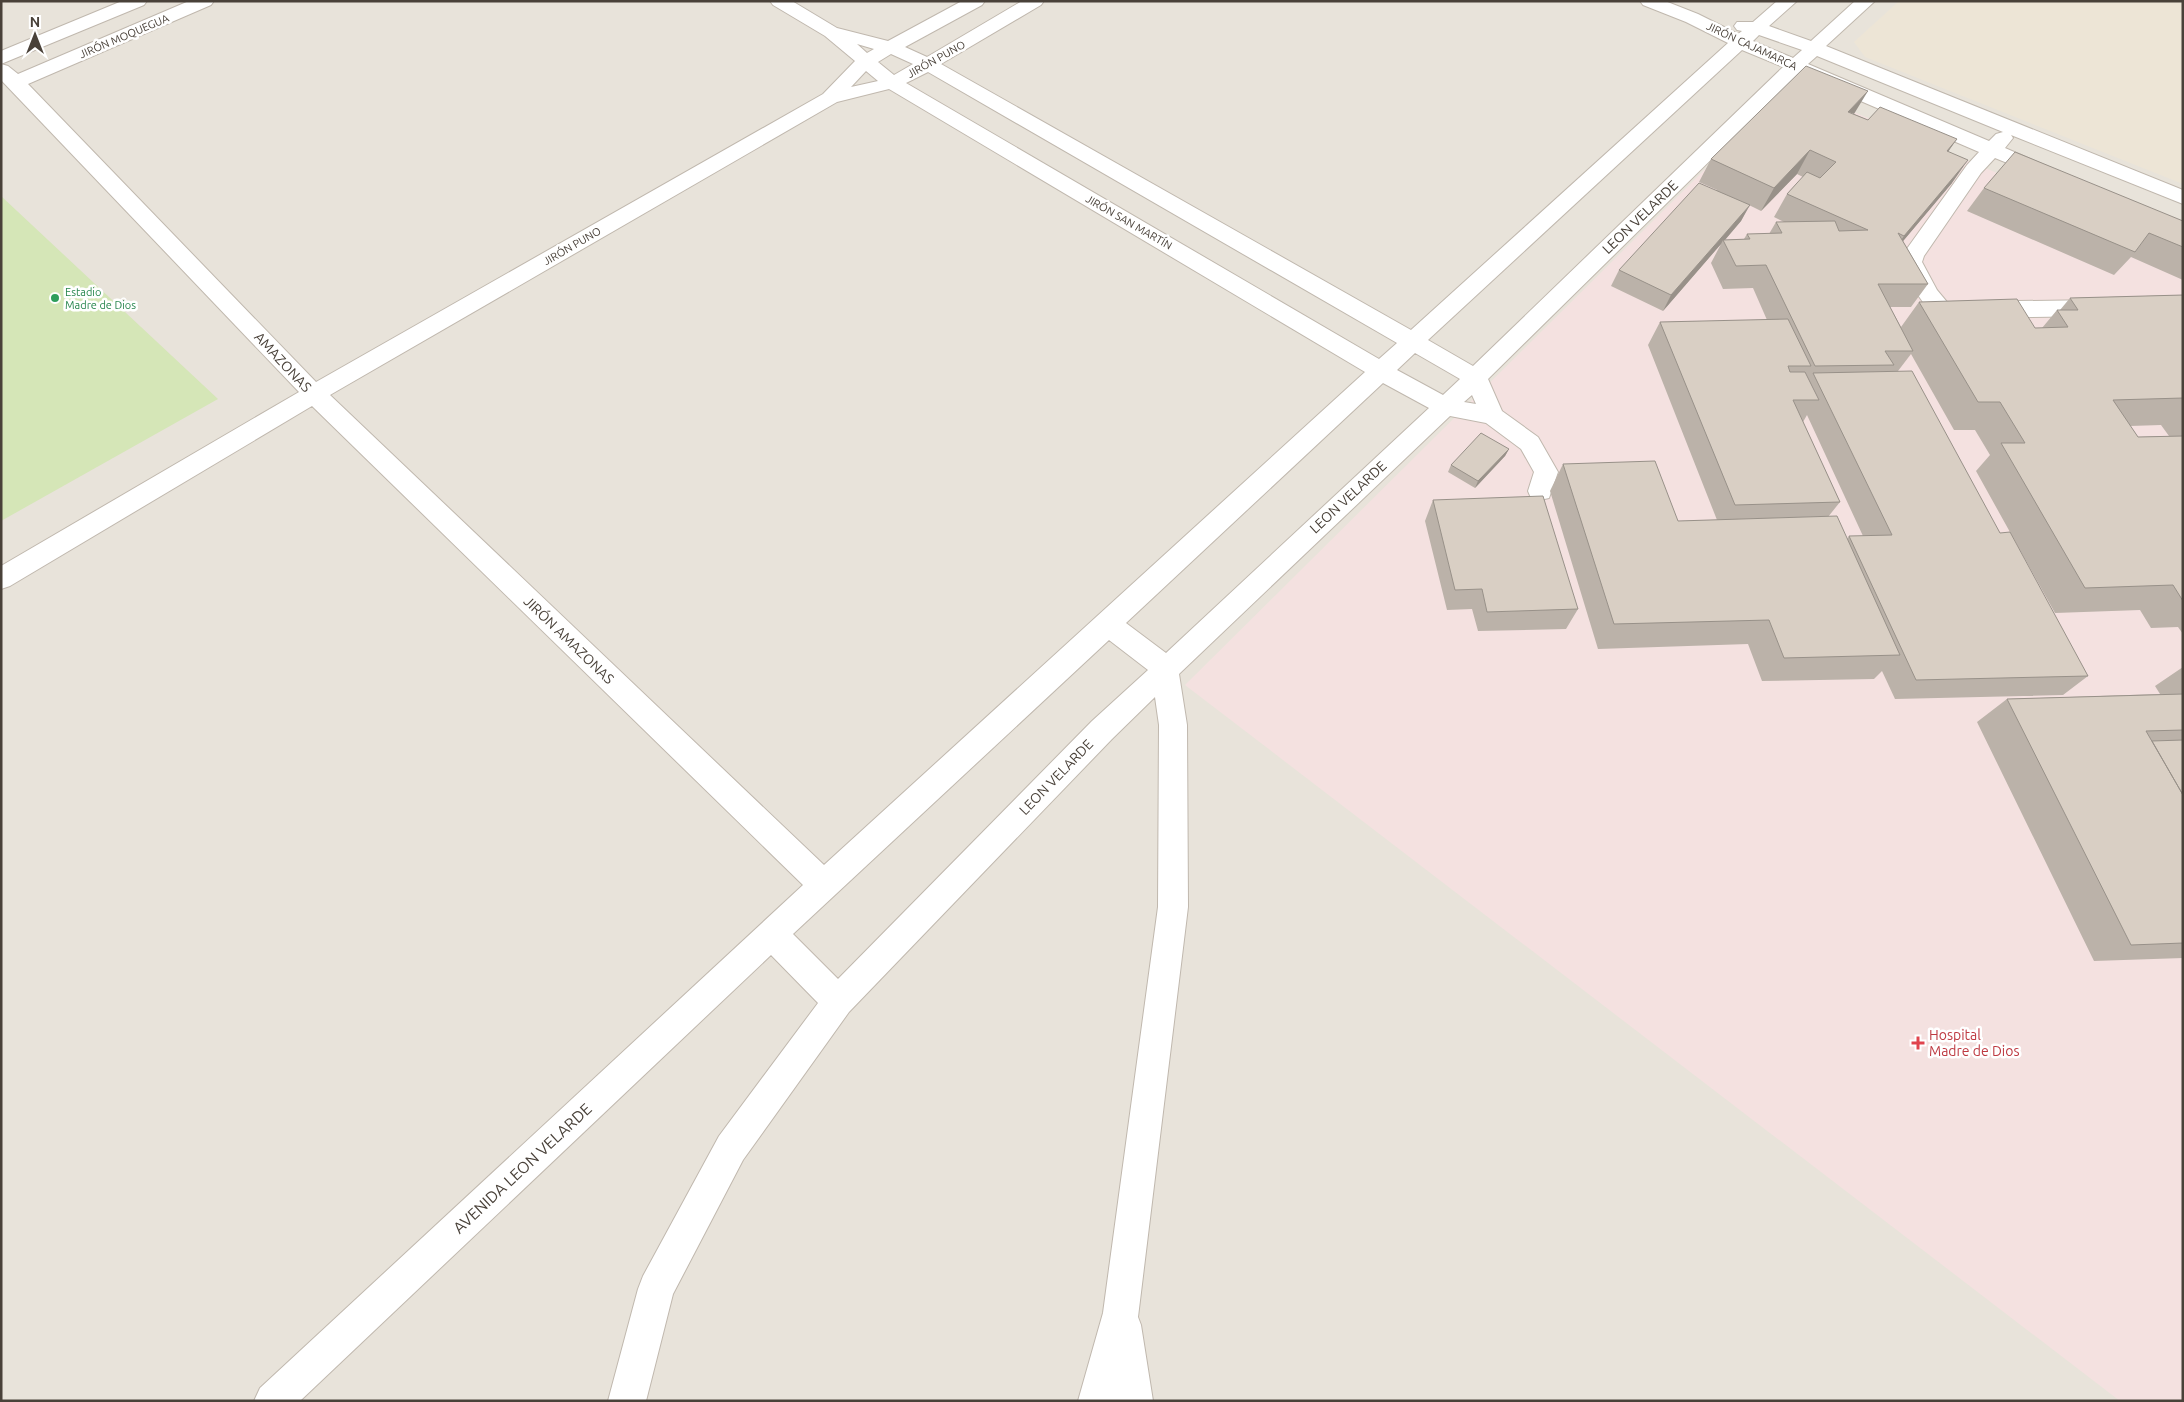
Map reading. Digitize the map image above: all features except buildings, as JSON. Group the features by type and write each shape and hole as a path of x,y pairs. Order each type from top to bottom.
{"street":[{"name":"JIRÓN MOQUEGUA","path":"1,58 138,1"},
{"name":"JIRÓN MOQUEGUA","path":"8,76 205,1"},
{"name":"JIRÓN SAN MARTÍN","path":"779,1 831,32 892,83 1381,371 1445,407 1493,416"},
{"name":"JIRÓN PUNO","path":"830,98 865,61 893,48 976,1"},
{"name":"JIRÓN PUNO","path":"314,394 830,98 892,83 1035,1"},
{"name":"JIRÓN CAJAMARCA","path":"1649,1 1692,18 1749,35 1814,48 2183,198"},
{"path":"824,885 1413,341 1788,1"},
{"name":"LEON VELARDE","path":"627,1401 656,1289 731,1148 838,1001 1102,730 1165,668 1445,407 1814,48 1866,1"},
{"path":"831,32 893,48 928,64 1474,377 1493,416 1530,443 1539,458 1546,472 1540,491"},
{"name":"JIRÓN CAJAMARCA","path":"1749,35 1796,66 2065,181"},
{"name":"AMAZONAS","path":"1,579 314,394 8,76"},
{"path":"2013,128 1974,169 1914,255 1911,262 1934,302 1940,308 1953,310 2123,308"},
{"name":"JIRÓN AMAZONAS","path":"314,394 824,885"},
{"path":"1097,1401 1121,1313 1172,907 1173,725 1165,668 1108,624"},
{"name":"AVENIDA LEON VELARDE","path":"273,1401 824,885"},
{"path":"772,934 838,1001"},
{"path":"1121,1313 1134,1401"}],"shaded area":[{"path":"1,1 2183,1 2183,1401 1,1401"},
{"path":"1899,1 2183,1 2183,184 1865,57 1854,42"},
{"name":"Hospital Madre de Dios","path":"1790,85 2183,252 2183,1401 2120,1401 1185,685"}],"green space":[{"name":"Estadio Madre de Dios","path":"1,196 218,399 1,521"}],"place":[{"name":"Estadio Madre de Dios","path":"55,298"},
{"name":"Hospital Madre de Dios","path":"1918,1043"}]}
